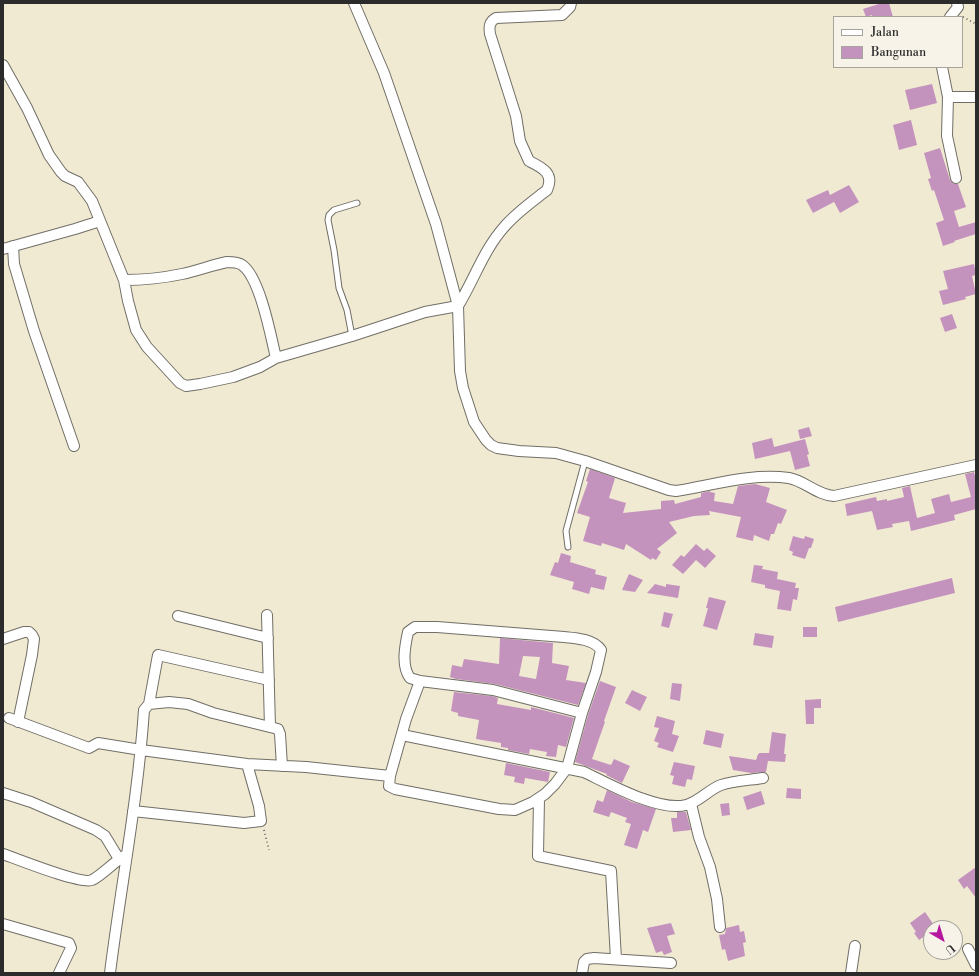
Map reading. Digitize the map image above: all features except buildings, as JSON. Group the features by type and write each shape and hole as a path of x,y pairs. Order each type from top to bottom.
{"street":[{"path":"354,3 387,81 436,224 458,306 458,357 462,388 474,422 491,445 506,449 556,453 586,460 669,490 684,490 744,478 769,477 794,480 822,493 834,496 976,465"},
{"path":"458,306 485,256 504,227 512,218 547,190 549,185 549,180 545,171 539,165 529,161 520,141 516,116 490,34 489,26 491,21 496,18 562,15 570,7 571,3"},
{"path":"951,16 958,5"},
{"path":"3,65 27,108 49,155 61,172 65,176 78,182 92,201 124,280 129,307 136,330 147,347 176,379 184,385 200,384 233,377 260,368 276,358 352,336 425,312 458,306"},
{"path":"942,68 948,97 947,136 956,178"},
{"path":"948,97 976,97"},
{"path":"3,249 75,229 100,220"},
{"path":"13,246 14,264 34,331 74,446"},
{"path":"124,280 155,278 182,274 228,262 241,264 247,269 256,284 276,358"},
{"path":"267,615 270,727"},
{"path":"178,616 268,638"},
{"path":"420,681 406,719 390,776 389,786 395,789 499,809 515,810 539,798 555,784 567,768 582,713 601,653 600,648 596,645 582,639 436,627 415,627 408,632 406,643 406,672 410,678 420,681 493,690 582,713"},
{"path":"3,639 24,632 29,632 34,639 32,655 14,720 88,748 98,743 248,764 390,776"},
{"path":"110,973 124,856 133,811 141,750 144,710 149,704 158,655 269,680"},
{"path":"149,704 169,702 188,704 213,713 278,729 280,734 282,766"},
{"path":"402,735 584,772 610,785 660,805 678,806 691,804 722,785 762,778"},
{"path":"133,811 244,822 261,821 259,806 248,764"},
{"path":"3,793 31,802 96,830 105,836 124,856"},
{"path":"539,798 538,856 611,871 616,959"},
{"path":"691,804 699,837 710,867 717,899 720,927"},
{"path":"3,854 51,871 88,881 94,879 124,856"},
{"path":"3,924 69,943 72,948 59,973"},
{"path":"852,973 855,946"},
{"path":"968,949 976,965"},
{"path":"582,973 582,966 584,962 587,959 594,958 671,963"}],"lane":[{"path":"352,336 347,310 339,288 328,220 329,215 334,210 357,203"},
{"path":"568,547 566,530 586,460"}],"path":[{"path":"958,5 962,16"},
{"path":"963,18 976,24"},
{"path":"261,821 269,850"}]}
